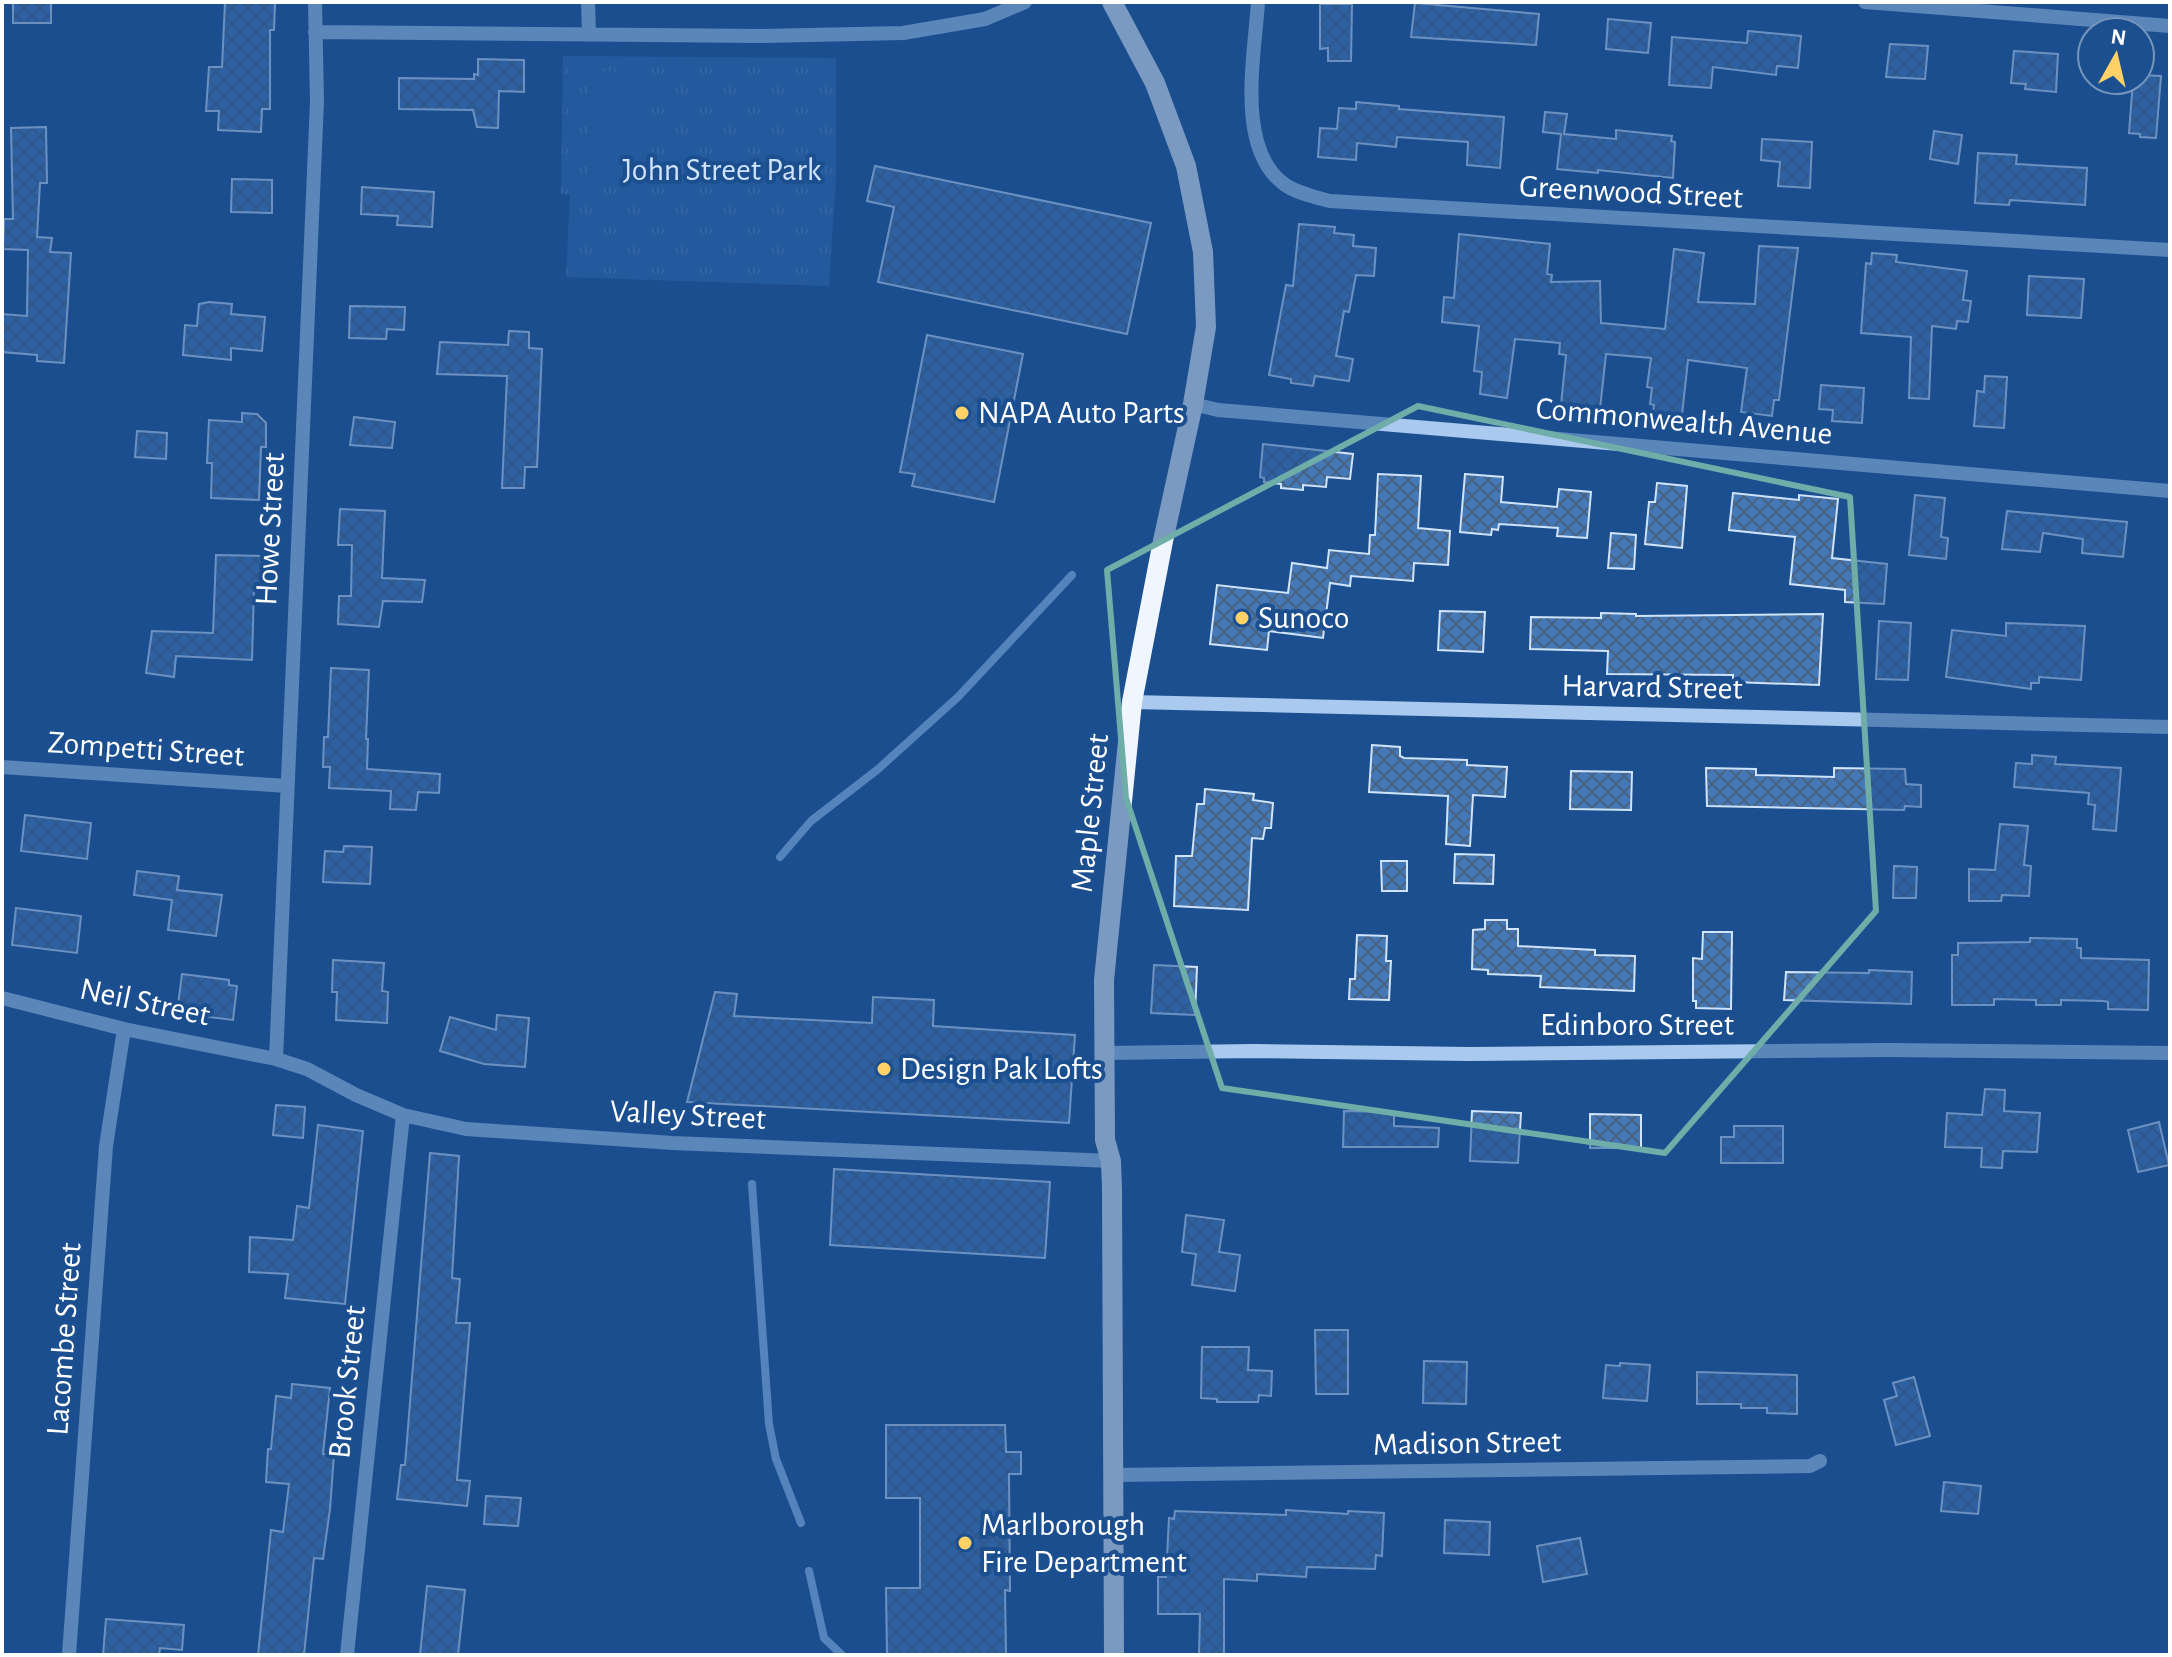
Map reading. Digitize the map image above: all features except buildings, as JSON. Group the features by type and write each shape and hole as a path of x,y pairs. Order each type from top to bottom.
{"main road":[{"name":"Maple Street","path":"1112,2 1155,83 1186,166 1203,252 1206,327 1132,702 1104,980 1105,1140 1111,1161 1114,1655"}],"street":[{"name":"Howe Street","path":"276,1059 317,101 315,2"},
{"path":"588,2 589,34"},
{"path":"315,32 762,36 903,33 985,19 1025,2"},
{"name":"Greenwood Street","path":"1258,2 1252,130 1269,169 1285,185 1330,201 2170,250"},
{"path":"1865,2 2170,26"},
{"name":"Commonwealth Avenue","path":"1193,404 1218,410 2170,491"},
{"name":"Harvard Street","path":"1132,702 2170,727"},
{"name":"Zompetti Street","path":"2,767 287,786"},
{"name":"Neil Street","path":"2,998 124,1029 276,1059"},
{"name":"Lacombe Street","path":"69,1655 106,1146 124,1029"},
{"name":"Edinboro Street","path":"1105,1053 1888,1050 2170,1053"},
{"name":"Valley Street","path":"276,1059 307,1069 403,1115 466,1129 661,1143 1111,1161"},
{"name":"Brook Street","path":"347,1655 403,1115"},
{"name":"Madison Street","path":"1113,1475 1810,1466 1820,1461"}],"highlighted area":[{"path":"1418,406 1850,497 1876,911 1665,1153 1222,1088 1126,798 1107,570"}],"green space":[{"name":"John Street Park","path":"563,56 836,58 836,176 829,286 566,277 570,195 561,194"},
{"path":"590,71 651,72 650,177 589,177"}],"waterway":[{"path":"780,857 811,821 877,770 958,697 1072,575"},
{"path":"752,1184 769,1424 776,1459 801,1523"},
{"path":"809,1571 824,1638 842,1655"}],"place":[{"name":"NAPA Auto Parts","path":"962,413"},
{"name":"Sunoco","path":"1242,618"},
{"name":"Design Pak Lofts","path":"884,1069"},
{"name":"Marlborough Fire Department","path":"965,1543"}]}
